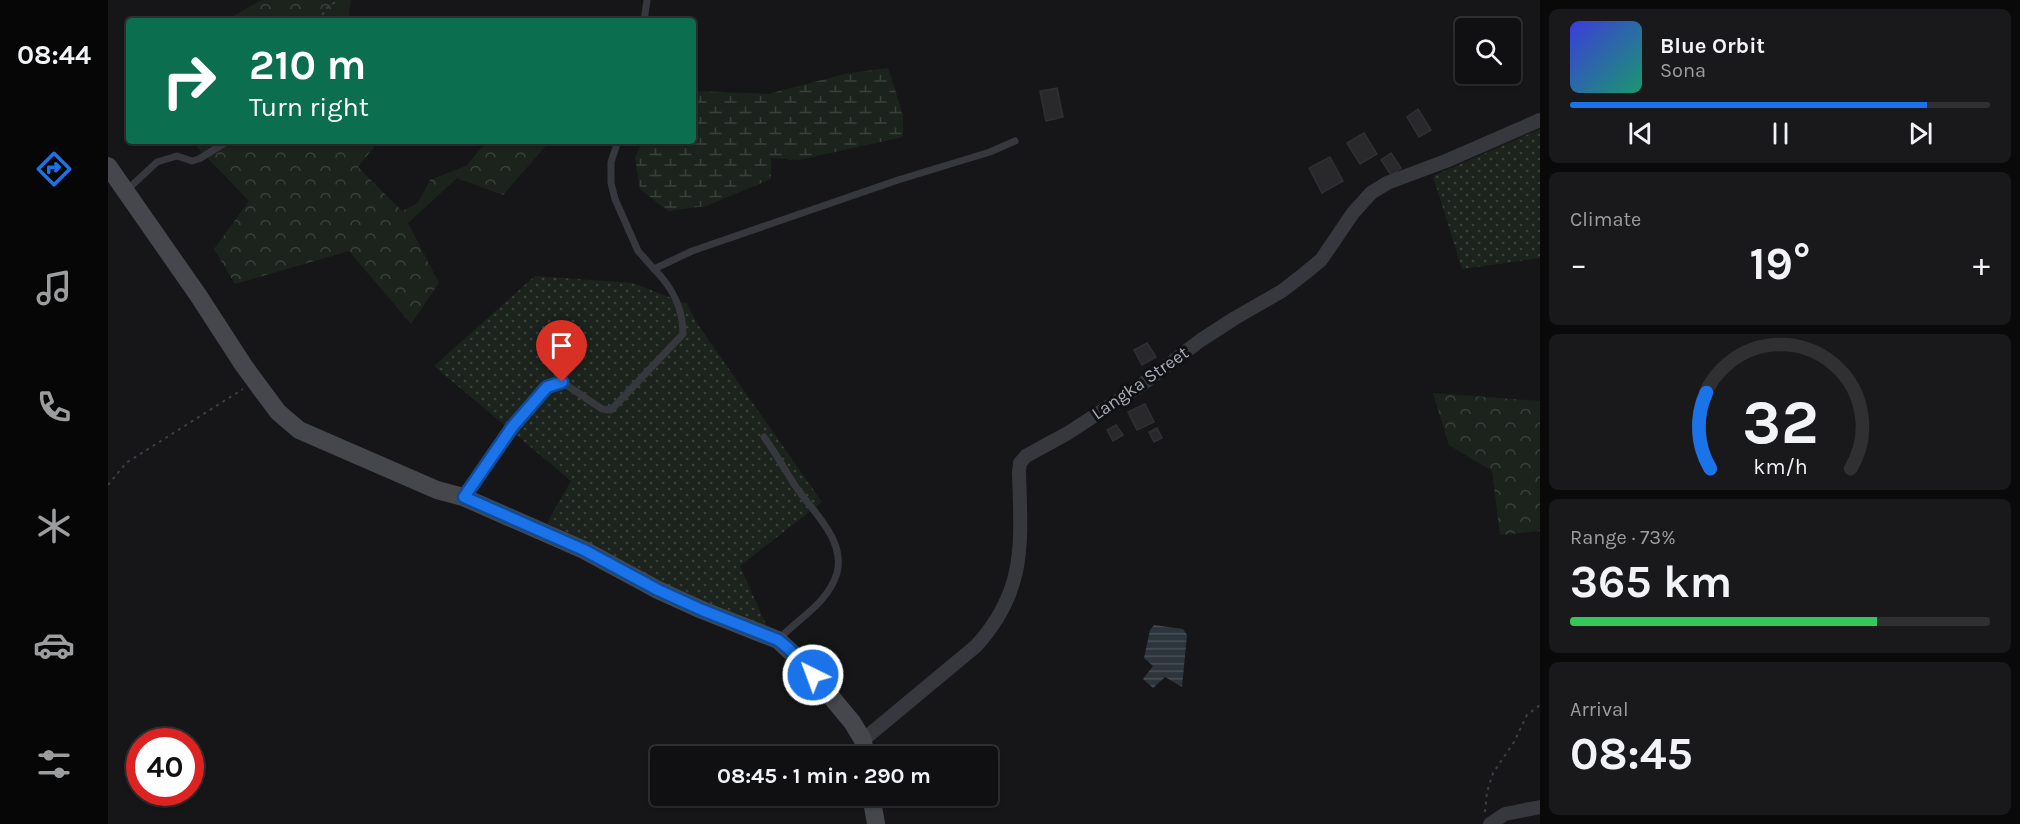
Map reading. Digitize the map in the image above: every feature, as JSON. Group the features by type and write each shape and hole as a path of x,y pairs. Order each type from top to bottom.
{"street":[{"name":"Langka Street","path":"866,746 976,646 989,632 1010,597 1019,560 1020,463 1026,456 1068,433 1140,386 1234,318 1282,291 1321,260 1353,213 1371,194 1387,183 1446,161 1540,120"},
{"path":"110,172 126,191 255,381 278,412 299,430 438,490 464,497 584,550 658,590 778,640 803,663 852,722 863,746"},
{"path":"873,806 876,824"},
{"path":"1488,820 1540,807"}],"lane":[{"path":"644,18 647,0"},
{"path":"654,269 701,248 898,180 990,152 1015,141"},
{"path":"126,191 157,162 177,156 192,161 223,144"},
{"path":"464,497 513,426 547,387 562,382 602,410 611,410 683,334 683,317 676,297 666,281 638,251 615,199 611,183 611,162 617,144"},
{"path":"764,437 785,466 794,485 822,520 834,543 837,558 837,571 819,603 811,613 778,640"}],"path":[{"path":"320,18 327,8 339,0"},
{"path":"108,484 126,463 255,381"},
{"path":"1488,820 1487,792 1493,773 1514,742 1527,715 1540,705"}],"green space":[{"path":"262,0 351,0 350,18 232,18"},
{"path":"888,68 903,115 903,137 799,160 771,158 771,179 706,206 668,211 640,189 635,158 641,144 696,144 696,91 768,94 845,74"},
{"path":"1540,129 1540,258 1462,269 1433,176"},
{"path":"194,144 377,144 358,167 402,211 418,203 430,180 466,166 484,144 547,144 503,195 457,178 408,223 439,283 411,324 349,251 235,284 214,249 249,201"},
{"path":"535,276 633,283 687,304 696,322 822,502 740,566 768,629 702,604 547,523 571,481 434,366"},
{"path":"1433,393 1540,401 1540,531 1500,535 1492,471 1449,445"}],"shaded area":[{"path":"1154,625 1183,629 1187,635 1182,687 1165,677 1153,688 1143,679 1153,666 1144,658 1150,630"}],"building":[{"path":"1057,88 1063,117 1046,121 1040,91"},
{"path":"1418,109 1431,130 1419,137 1407,117"},
{"path":"1364,133 1377,154 1360,164 1347,143"},
{"path":"1391,153 1401,168 1391,175 1381,160"},
{"path":"1330,157 1343,181 1322,193 1309,168"},
{"path":"1147,343 1156,357 1142,365 1134,350"},
{"path":"1145,404 1154,422 1137,430 1128,412"},
{"path":"1116,425 1123,435 1113,441 1107,430"},
{"path":"1157,428 1162,438 1154,442 1149,432"}],"route":[{"path":"562,382 547,387 513,426 464,497 584,550 658,590 778,640 813,675"}]}
